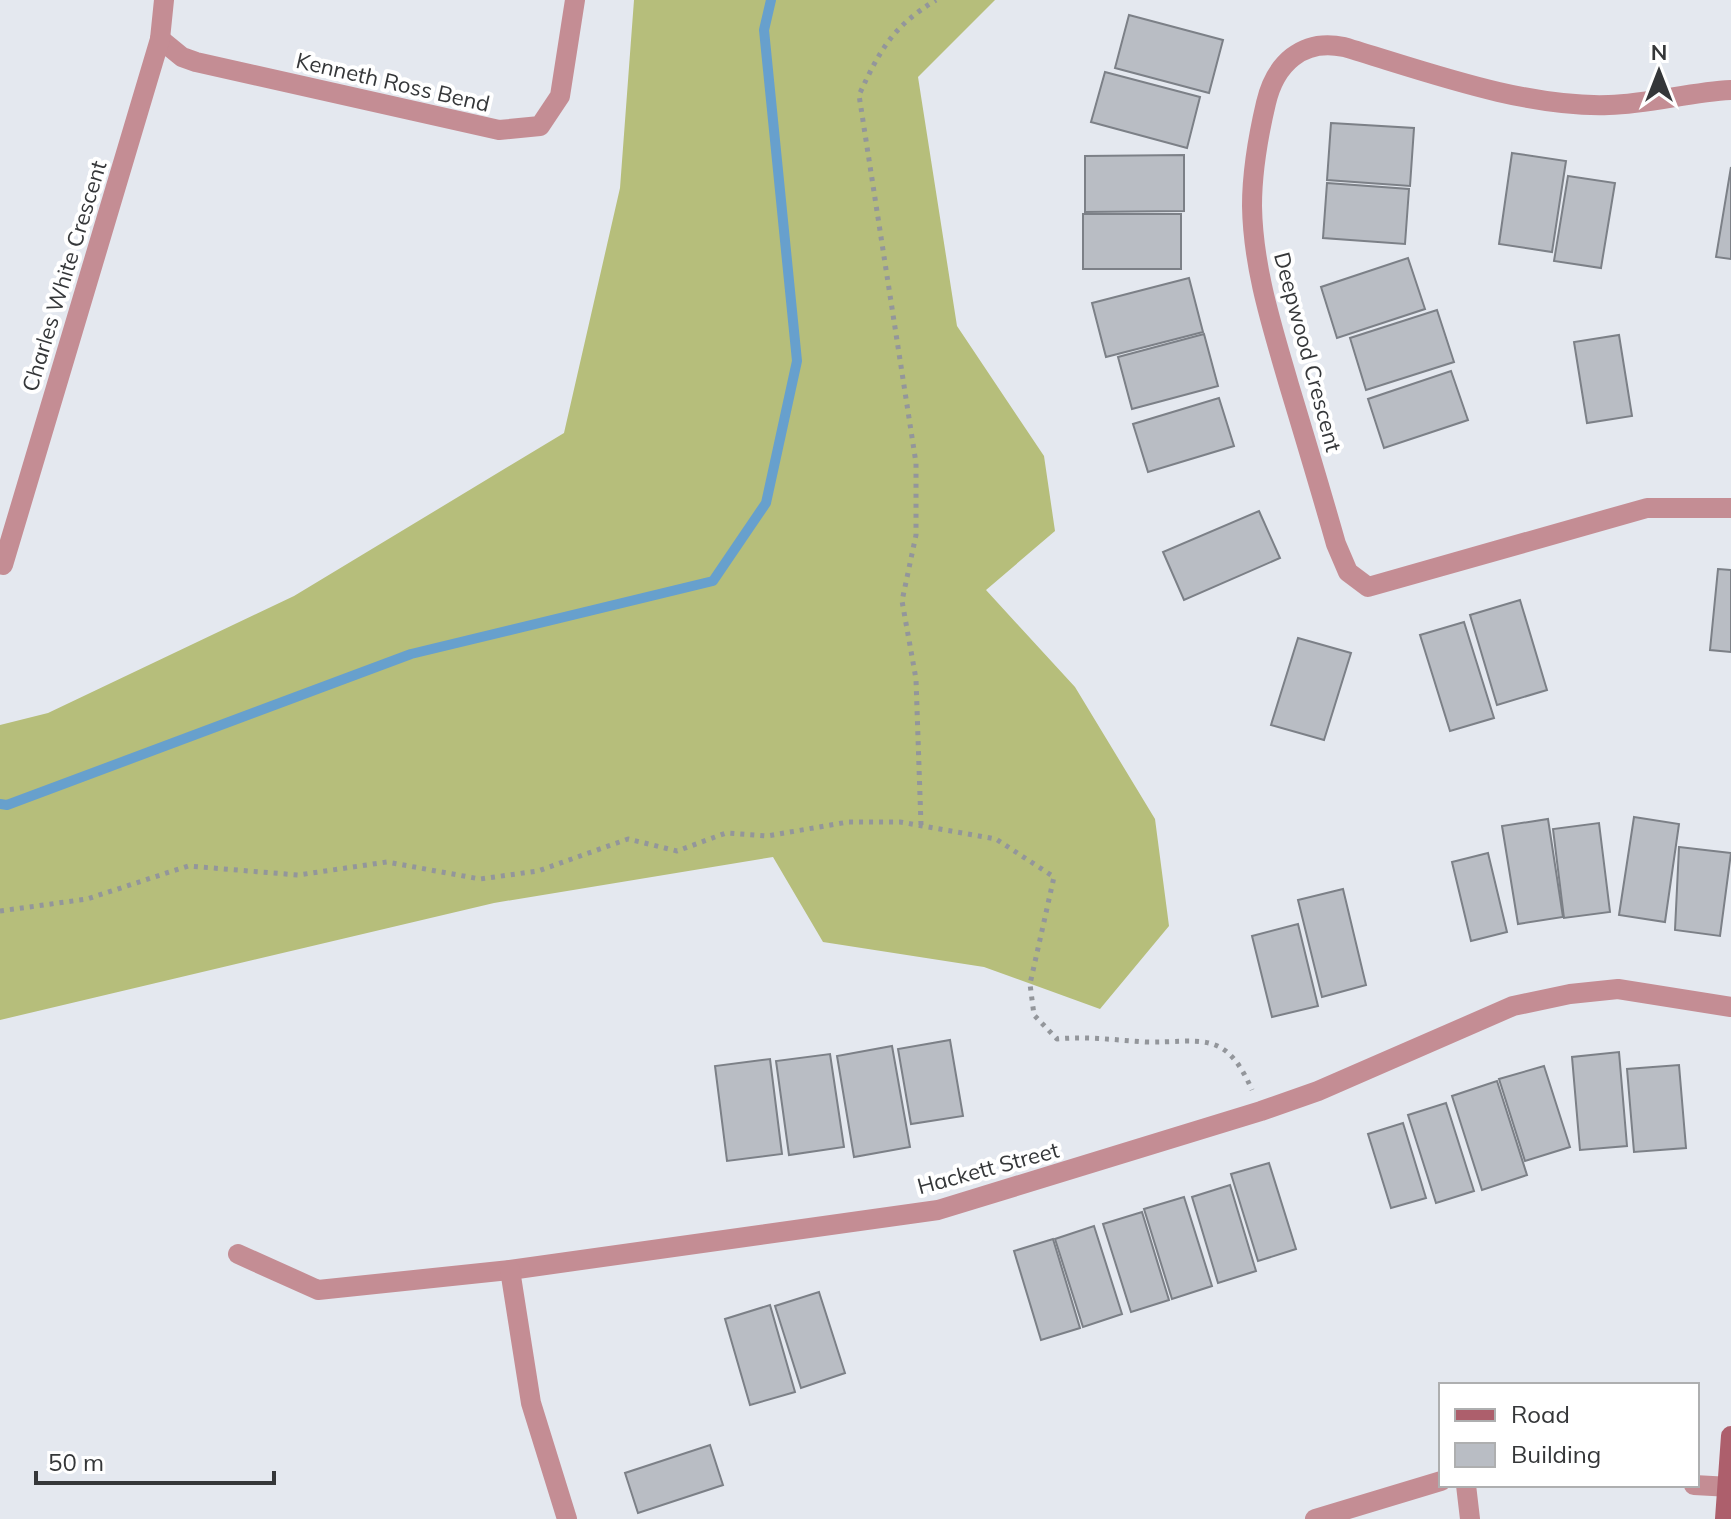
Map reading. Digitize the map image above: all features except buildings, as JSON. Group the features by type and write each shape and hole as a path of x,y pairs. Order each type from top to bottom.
{"street":[{"name":"Charles White Crescent","path":"3,565 160,39 164,0"},
{"name":"Kenneth Ross Bend","path":"160,39 182,57 196,62 499,130 540,126 552,110 560,96 575,0"},
{"name":"Deepwood Crescent","path":"1731,90 1639,103 1576,104 1512,94 1344,47 1317,46 1291,57 1271,83 1258,134 1252,206 1254,241 1268,312 1336,544 1348,572 1368,587 1647,508 1731,508"},
{"name":"Hackett Street","path":"238,1254 318,1290 510,1270 938,1210 1318,1091 1513,1006 1570,994 1618,989 1731,1007"},
{"path":"510,1270 531,1403 567,1519"},
{"path":"1725,1519 1731,1436"},
{"path":"1315,1519 1439,1482"},
{"path":"1699,1485 1728,1487"},
{"path":"1466,1487 1470,1519"}],"path":[{"path":"921,825 916,679 902,601 916,535 916,463 859,95 882,45 910,16 936,0"},
{"path":"0,911 87,899 188,866 298,875 387,862 480,879 538,871 628,839 677,851 726,833 767,836 848,822 921,825 996,839 1054,877 1030,984 1034,1015 1057,1039 1086,1036 1147,1042 1185,1039 1211,1042 1241,1063 1261,1111"}],"green space":[{"path":"634,0 995,0 918,77 957,326 1044,456 1055,531 986,590 1075,687 1155,819 1169,926 1100,1009 984,967 823,942 773,857 494,903 0,1020 0,725 48,713 294,596 564,433 620,188"}],"waterway":[{"path":"0,804 7,805 411,654 713,581 766,503 797,361 764,30 771,0"}]}
